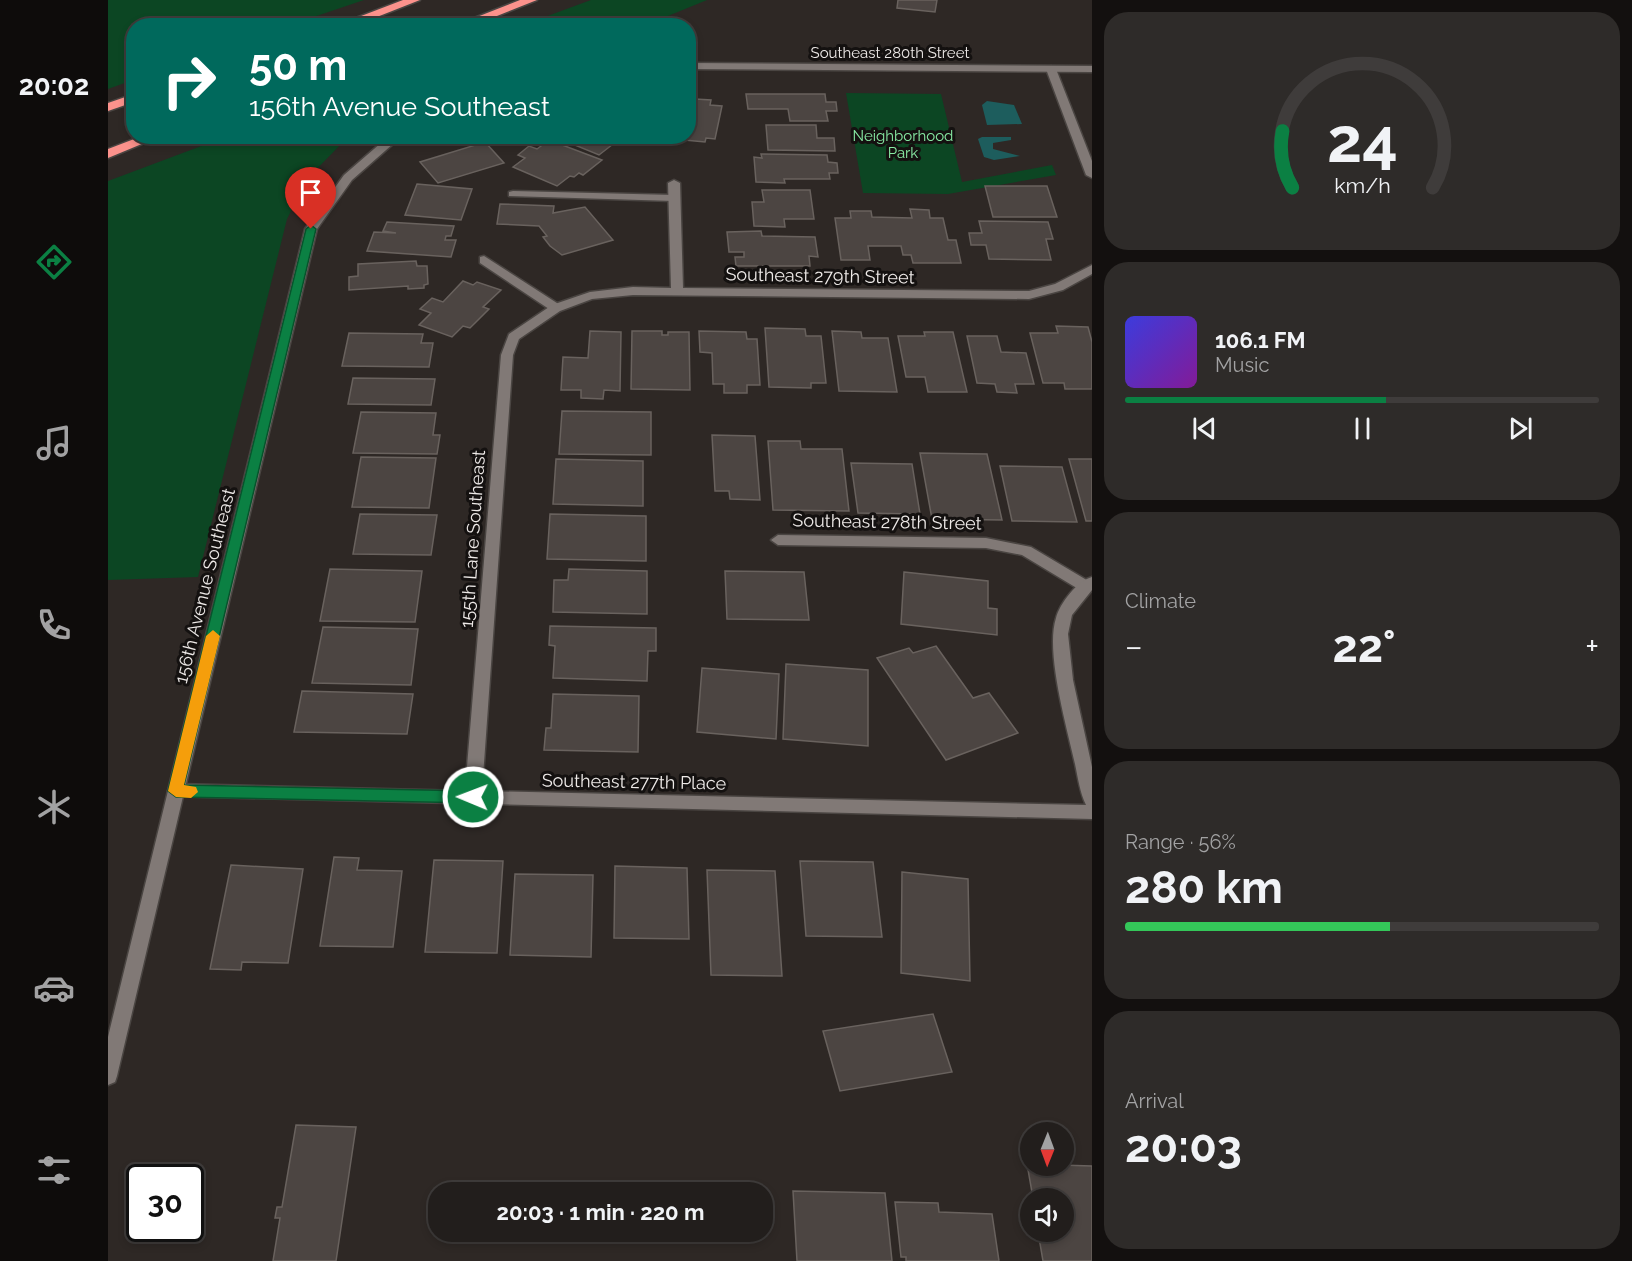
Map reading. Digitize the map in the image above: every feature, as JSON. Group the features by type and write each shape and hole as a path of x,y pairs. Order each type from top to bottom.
{"highway":[{"path":"363,18 414,0"},
{"path":"482,18 531,0"},
{"path":"108,107 126,101"},
{"path":"108,154 134,144"}],"street":[{"name":"Southeast 280th Street","path":"696,66 1092,69"},
{"path":"1051,69 1092,174"},
{"name":"156th Avenue Southeast","path":"108,1076 311,229 330,198 360,163 386,144"},
{"path":"674,183 677,292"},
{"path":"513,194 674,198"},
{"path":"484,260 556,308"},
{"name":"Southeast 279th Street","path":"556,308 590,296 633,291 1029,295 1059,287 1087,273"},
{"name":"155th Lane Southeast","path":"473,797 507,355 513,337 556,308"},
{"name":"Southeast 278th Street","path":"778,540 986,543 1026,551 1089,584"},
{"path":"1089,584 1064,617 1062,664 1092,801"},
{"name":"Southeast 277th Place","path":"176,791 1092,812"}],"green space":[{"path":"108,0 364,0 311,18 126,18 126,83 108,89"},
{"path":"591,0 707,0 663,18 542,18"},
{"name":"Neighborhood Park","path":"846,93 941,94 962,182 1052,165 1056,175 948,194 863,193"},
{"path":"207,144 341,144 308,178 287,219 198,577 108,580 108,181"}],"water":[{"path":"987,101 1014,105 1022,124 987,125 982,105"},
{"path":"1011,137 1011,140 993,143 993,149 1020,156 994,160 984,157 978,139"}],"building":[{"path":"898,0 937,0 935,12 897,8"},
{"path":"746,94 825,94 826,102 836,102 837,111 826,111 828,121 790,121 788,109 748,109"},
{"path":"696,99 711,100 710,105 722,106 715,139 706,138 705,142 696,141"},
{"path":"766,125 816,125 817,138 834,138 835,151 768,150"},
{"path":"478,144 487,144 504,163 438,183 420,162"},
{"path":"544,144 560,144 602,160 583,175 579,173 574,177 570,176 557,186 513,167 525,158 518,155 529,146 537,149"},
{"path":"572,144 613,144 599,155"},
{"path":"761,154 827,155 828,162 837,163 838,173 829,173 830,179 784,179 785,183 756,182 754,157 762,158"},
{"path":"417,184 472,189 461,220 405,215"},
{"path":"985,186 1047,186 1057,217 993,217"},
{"path":"762,190 810,190 814,219 784,219 785,227 754,226 752,202 764,202"},
{"path":"500,204 554,206 553,213 585,207 613,240 562,255 550,246 543,237 547,236 539,226 497,224"},
{"path":"910,209 929,210 930,218 943,218 948,240 956,240 961,263 913,263 911,255 903,255 901,246 868,246 870,260 841,260 835,218 851,218 850,211 871,211 872,217 912,218"},
{"path":"979,221 1048,222 1053,239 1046,239 1051,260 989,259 986,245 971,245 969,233 982,233"},
{"path":"387,222 454,226 451,236 446,236 445,240 456,240 451,257 367,251 374,232 396,233 383,231"},
{"path":"761,231 762,236 815,237 818,257 809,256 810,266 736,266 735,257 744,257 744,252 729,252 727,232"},
{"path":"416,261 417,266 427,266 428,284 424,285 424,288 408,289 408,286 349,290 349,277 358,276 358,264"},
{"path":"463,281 473,285 477,282 501,290 483,307 489,309 470,328 463,326 452,337 419,325 431,313 420,309 432,298 443,302"},
{"path":"1056,326 1088,327 1092,342 1092,389 1065,389 1064,383 1043,383 1030,333 1058,333"},
{"path":"765,328 805,329 806,336 821,336 826,383 811,383 811,388 769,387"},
{"path":"590,331 621,332 620,391 604,390 603,399 581,398 581,390 561,390 563,357 588,358"},
{"path":"632,331 662,331 662,335 668,335 668,332 689,332 690,390 631,389"},
{"path":"699,331 746,332 747,339 757,339 760,385 747,385 747,393 724,393 724,384 713,384 712,353 700,352"},
{"path":"832,331 861,332 862,338 888,338 897,392 839,391"},
{"path":"924,332 953,332 967,392 928,392 925,377 906,377 898,336 925,336"},
{"path":"349,333 423,334 421,343 433,343 429,367 342,366"},
{"path":"967,336 997,336 1001,352 1026,353 1034,384 1015,384 1017,393 997,392 995,384 977,383"},
{"path":"353,378 435,379 431,405 348,404"},
{"path":"562,411 651,412 651,455 559,454"},
{"path":"361,412 436,413 433,435 440,435 437,454 353,453"},
{"path":"712,435 755,436 760,500 730,499 729,491 715,491"},
{"path":"768,441 800,441 801,449 842,449 849,511 773,510"},
{"path":"920,453 987,454 1002,520 932,519"},
{"path":"361,457 436,458 429,508 352,507"},
{"path":"556,459 643,461 643,506 553,504"},
{"path":"1069,459 1092,459 1092,521 1086,521"},
{"path":"851,463 912,464 920,514 858,513"},
{"path":"1000,466 1062,467 1077,522 1012,521"},
{"path":"360,514 437,515 431,555 353,554"},
{"path":"550,514 646,516 646,561 547,559"},
{"path":"330,569 422,571 415,622 320,621"},
{"path":"569,569 647,571 647,614 553,612 554,580 568,580"},
{"path":"725,571 804,572 809,620 727,619"},
{"path":"904,572 988,581 988,608 997,609 997,635 901,624"},
{"path":"550,626 656,628 656,651 648,651 647,681 553,678 555,646 549,645"},
{"path":"323,627 418,629 411,685 312,683"},
{"path":"936,646 973,698 989,693 1018,733 946,760 877,658 909,648 913,653"},
{"path":"786,664 868,670 868,746 783,739"},
{"path":"702,668 779,674 776,739 697,732"},
{"path":"302,691 413,694 407,734 294,732"},
{"path":"553,694 639,696 638,752 544,750 546,728 551,728"},
{"path":"334,857 359,858 357,870 402,871 393,947 320,946"},
{"path":"434,860 503,861 497,953 425,952"},
{"path":"800,861 873,862 882,937 806,936"},
{"path":"231,865 303,869 288,963 242,962 241,970 210,969"},
{"path":"615,866 687,868 689,939 614,938"},
{"path":"707,870 775,871 782,976 711,975"},
{"path":"902,872 968,879 970,981 901,973"},
{"path":"515,874 593,875 591,957 510,955"},
{"path":"933,1014 952,1072 840,1091 823,1031"},
{"path":"296,1125 356,1127 336,1261 273,1261 280,1218 275,1218 277,1207 282,1207"},
{"path":"1074,1165 1092,1166 1092,1261 1043,1261 1040,1242 1074,1242 1074,1188 1031,1188 1029,1176 1074,1176"},
{"path":"793,1191 885,1193 892,1261 797,1261"},
{"path":"895,1202 938,1203 939,1212 992,1214 999,1261 906,1261 906,1257 901,1257"}],"slow traffic":[{"path":"191,792 176,791 213,636"}],"route":[{"path":"311,229 176,791 473,797"}]}
